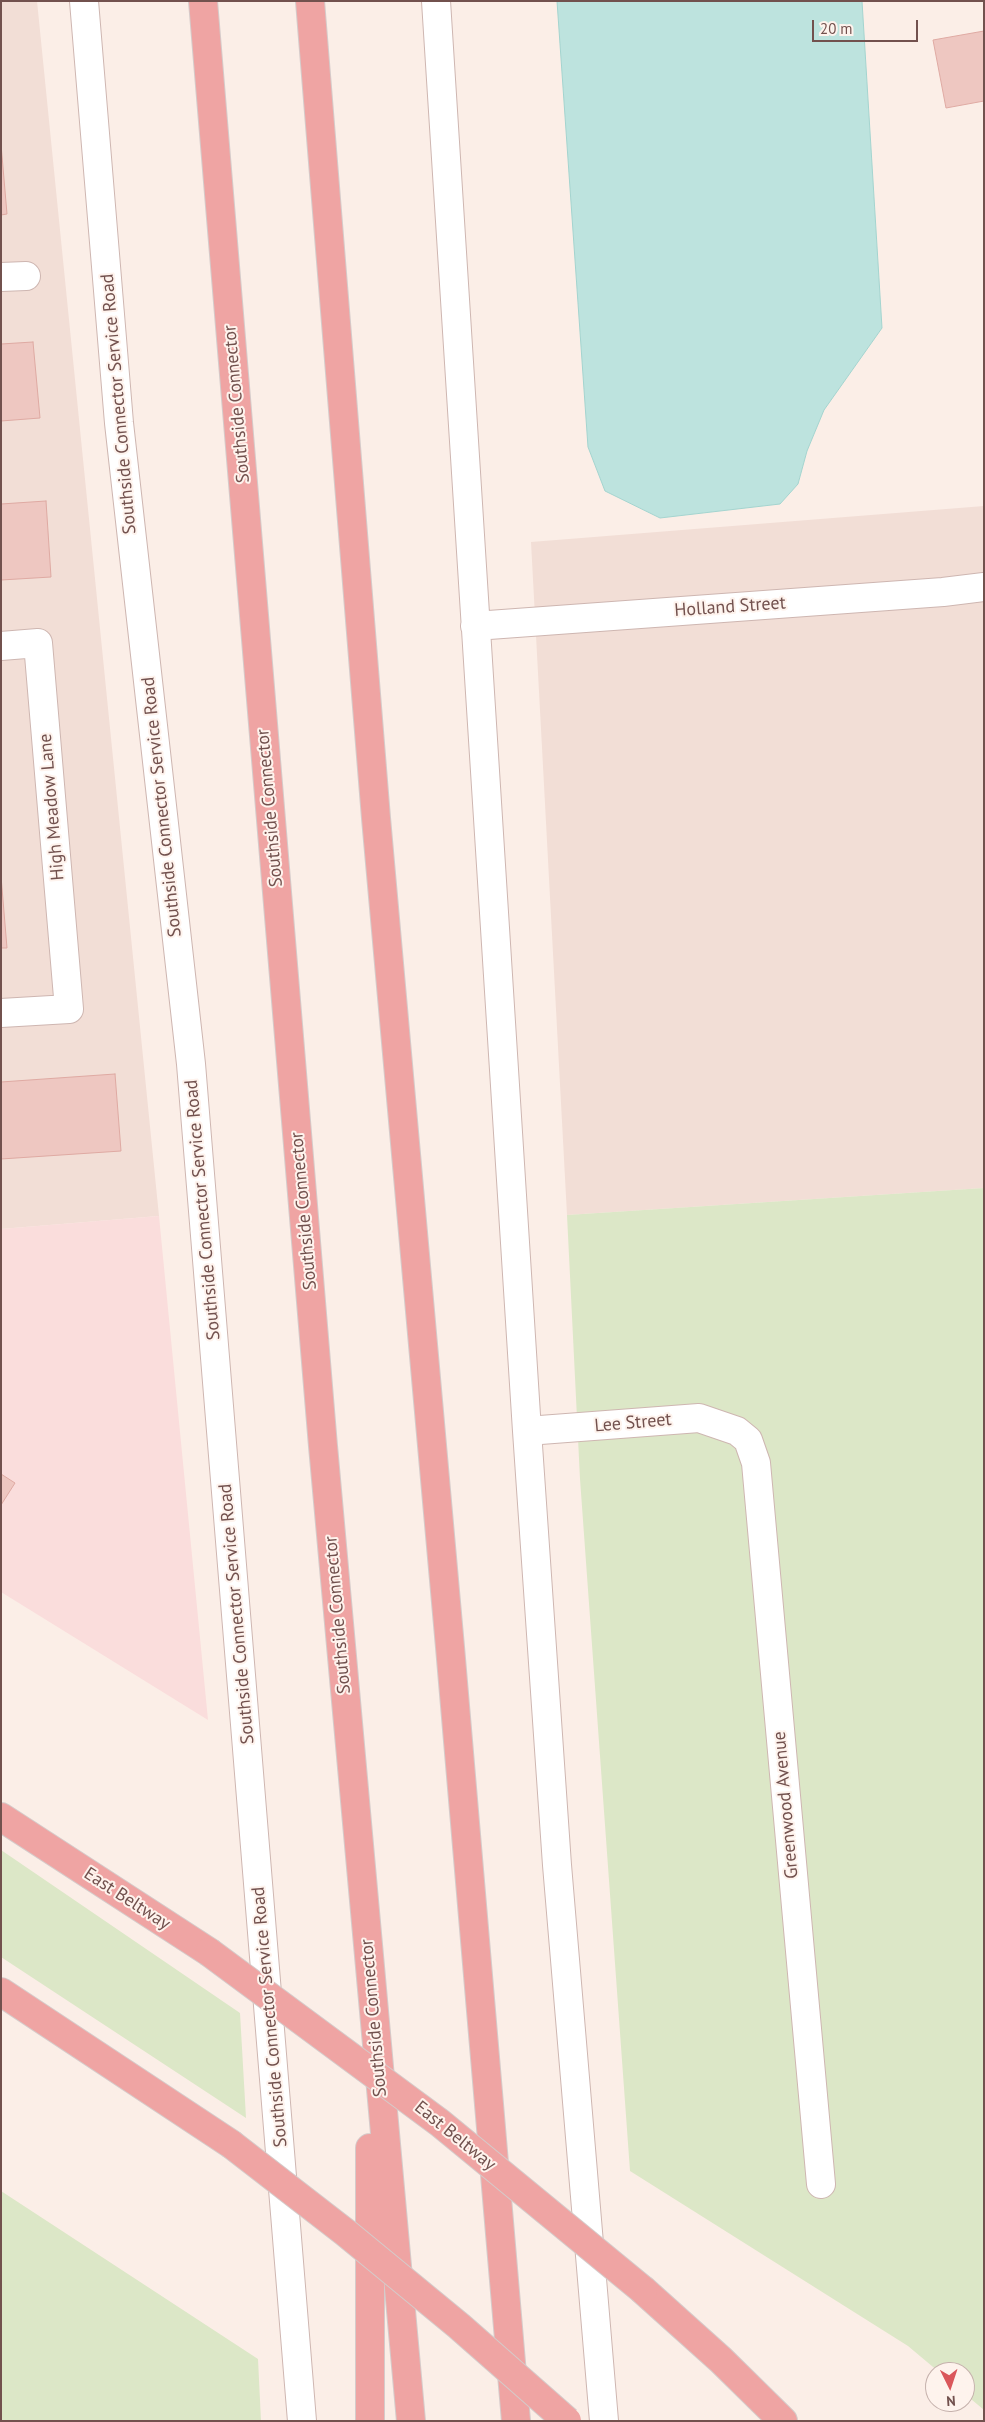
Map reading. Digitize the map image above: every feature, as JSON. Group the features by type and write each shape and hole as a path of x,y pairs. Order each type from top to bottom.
{"highway":[{"path":"191,1 231,335"},
{"name":"Southside Connector","path":"203,1 370,1974 411,2421"},
{"path":"310,1 376,818 450,1647 516,2421"},
{"name":"East Beltway","path":"1,1817 209,1952 440,2123 643,2290 721,2360 783,2421"},
{"path":"370,1974 370,2421"},
{"path":"1,1992 231,2144 346,2233 459,2326 567,2421"},
{"path":"721,2360 803,2421"}],"street":[{"name":"Southside Connector Service Road","path":"84,1 119,423 191,1064 302,2421"},
{"path":"436,1 527,1431 557,1864 604,2421"},
{"name":"Holland Street","path":"475,626 937,593 984,587"},
{"name":"High Meadow Lane","path":"1,646 38,643 69,1009 1,1013"},
{"name":"Lee Street","path":"527,1431 700,1418 737,1431"},
{"name":"Greenwood Avenue","path":"737,1431 748,1440 756,1463 822,2184"}],"shaded area":[{"path":"1,1 37,1 159,1216 1,1229"},
{"path":"984,506 984,1188 567,1215 531,542"},
{"path":"159,1216 208,1720 1,1592 1,1229"}],"green space":[{"path":"984,1188 984,2410 975,2402 975,2362 927,2362 908,2346 630,2171 580,1479 567,1215"},
{"path":"1,1850 240,2013 246,2118 1,1957"},
{"path":"1,2191 258,2359 261,2421 1,2421"}],"water":[{"path":"557,1 862,1 882,328 824,410 807,451 798,484 780,504 660,518 605,491 588,447"}],"building":[{"path":"984,31 984,101 946,108 933,40"},
{"path":"1,144 7,214 1,215"},
{"path":"33,342 40,418 1,421 1,344"},
{"path":"46,501 51,577 1,580 1,504"},
{"path":"1,876 7,948 1,948"},
{"path":"115,1074 121,1151 1,1159 1,1082"},
{"path":"1,1474 15,1483 1,1505"}]}
